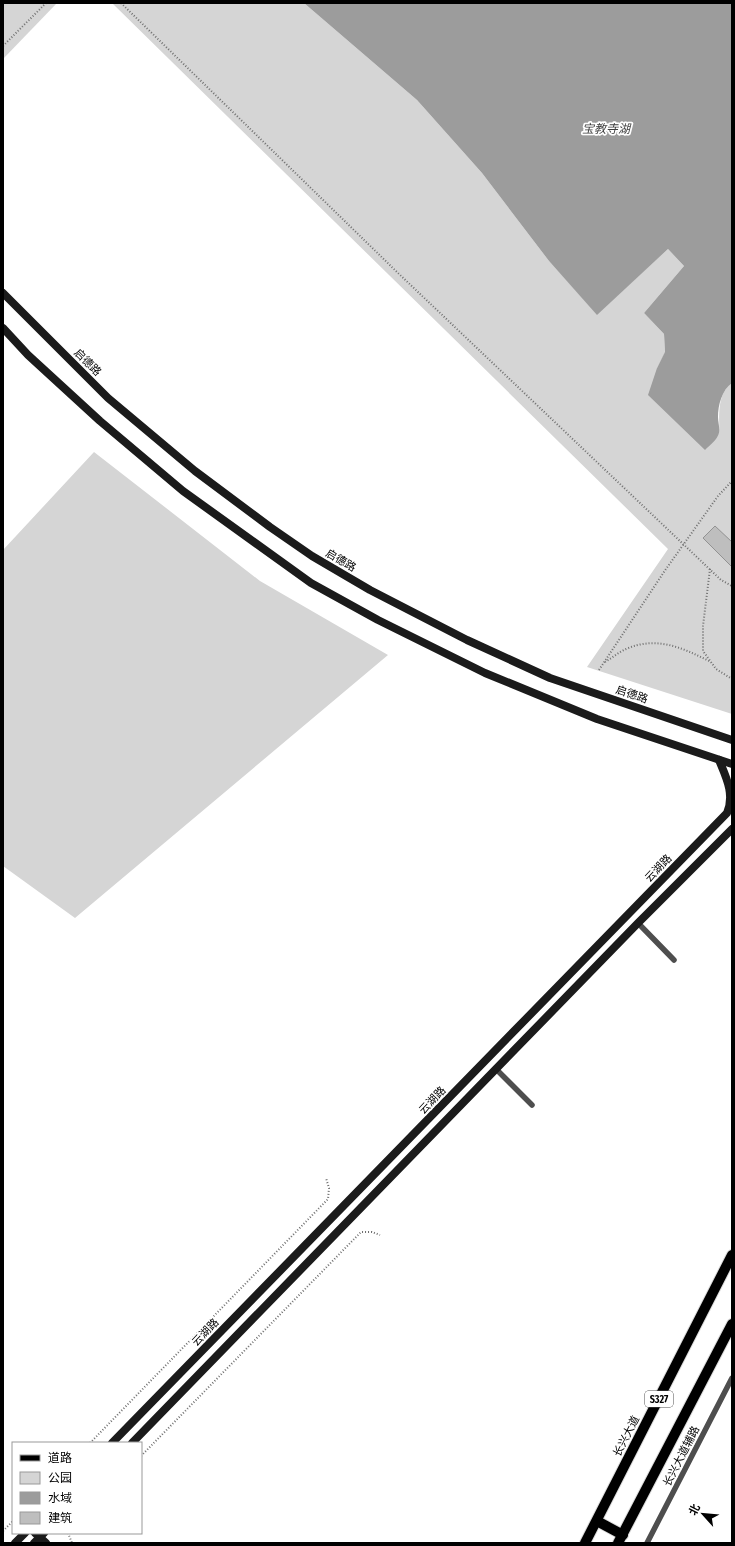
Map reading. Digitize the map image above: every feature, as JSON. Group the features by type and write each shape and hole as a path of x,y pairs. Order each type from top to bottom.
{"main road":[{"name":"长兴大道","path":"585,1543 732,1255"},
{"name":"S327","path":"621,1539 732,1324"},
{"path":"597,1521 621,1539"}],"street":[{"name":"启德路","path":"3,293 108,398 194,470 270,527 312,556 370,590 467,640 550,678 732,740"},
{"path":"3,328 28,355 100,421 183,491 311,583 378,620 485,672 597,719 732,764"},
{"name":"云湖路","path":"113,1442 727,813 730,807 732,795 719,760"},
{"path":"133,1442 638,923 732,829"},
{"path":"15,1543 24,1534"}],"lane":[{"path":"638,923 674,960"},
{"path":"496,1070 532,1105"},
{"name":"长兴大道辅路","path":"647,1543 732,1378"}],"path":[{"path":"3,46 46,3"},
{"path":"121,3 398,273 721,580 732,586"},
{"path":"599,670 684,544 732,481"},
{"path":"710,569 703,626 703,652 716,669 732,679"},
{"path":"604,662 626,649 652,643 671,644 710,661"},
{"path":"91,1442 328,1199 329,1188 326,1178"},
{"path":"142,1455 361,1232 372,1232 380,1235"},
{"path":"3,1531 12,1522"}],"green space":[{"path":"3,3 57,3 3,59"},
{"path":"112,3 304,3 417,100 482,173 549,261 597,314 668,249 684,266 644,313 664,334 665,353 657,368 719,434 719,413 721,400 723,394 732,383 732,714 587,667 668,549"},
{"path":"94,452 260,581 388,655 75,918 3,866 3,550"}],"water":[{"name":"宝教寺湖","path":"304,3 732,3 732,383 723,394 720,403 718,412 718,436 705,450 648,395 657,368 665,352 664,334 644,313 684,266 668,249 597,315 549,261 482,173 417,100"}],"building":[{"path":"715,526 732,542 732,567 703,538"}]}
